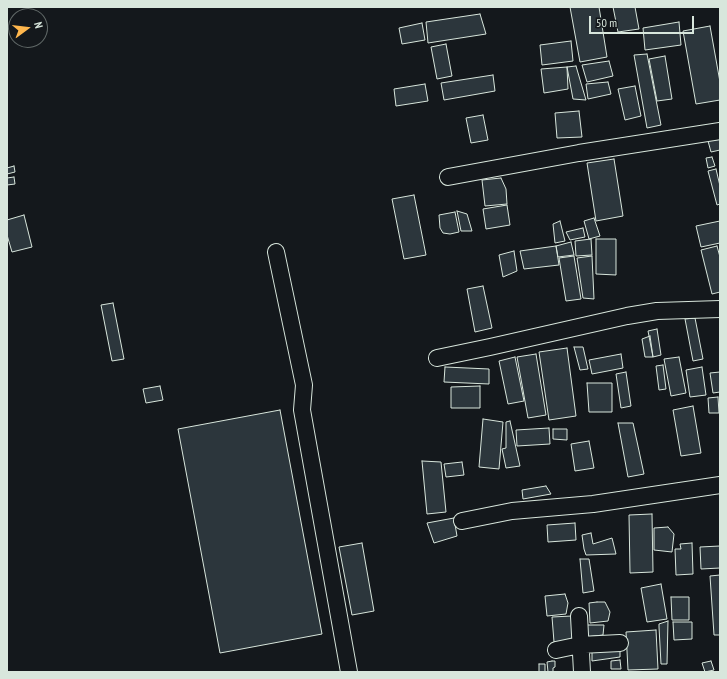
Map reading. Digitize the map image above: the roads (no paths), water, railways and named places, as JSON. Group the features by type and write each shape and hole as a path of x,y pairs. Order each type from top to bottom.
{"street":[{"path":"448,177 579,153 720,131"},
{"path":"276,252 304,385 302,410 349,672"},
{"path":"437,358 627,316 657,312 720,310"},
{"path":"462,521 512,511 593,504 720,485"},
{"path":"579,616 582,672"},
{"path":"556,650 580,645 620,643"}]}
